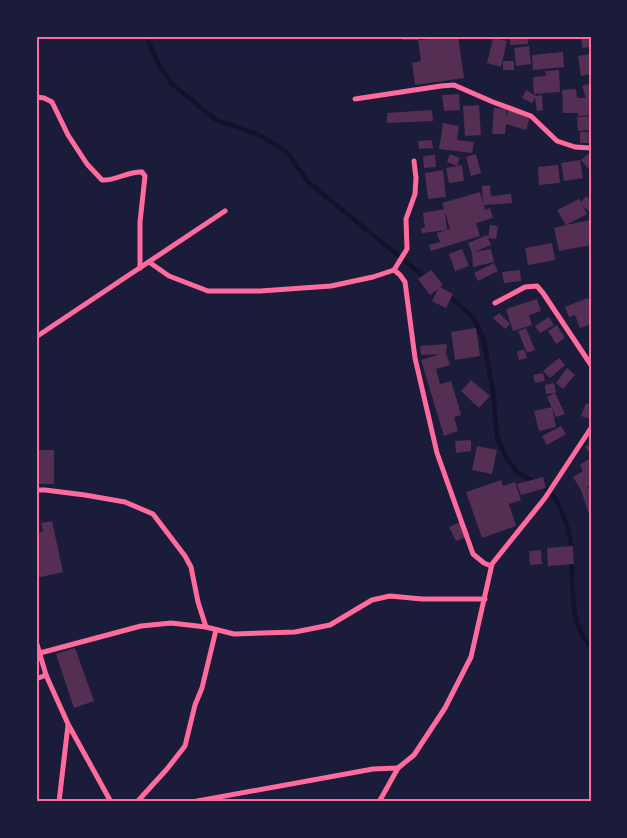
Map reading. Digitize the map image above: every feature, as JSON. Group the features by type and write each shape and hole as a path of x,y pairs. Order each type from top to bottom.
{"street":[{"path":"355,99 454,85 531,116 557,142 575,147 591,148"},
{"path":"36,97 52,102 68,135 87,164 102,180 136,172 142,172 145,176 140,222 140,268"},
{"path":"149,262 169,276 208,291 260,291 331,286 374,277 395,268 407,248 406,219 415,194 414,161"},
{"path":"36,337 226,211"},
{"path":"395,268 405,282 415,358 437,453 474,554 484,563 491,566"},
{"path":"495,303 525,287 537,286 591,365"},
{"path":"379,802 398,768 414,755 445,708 471,657 491,566 545,498 591,428"},
{"path":"36,490 84,494 125,502 153,514 192,567 198,602 206,627"},
{"path":"40,653 141,626 171,623 206,627 234,634 295,632 330,625 372,600 390,596 422,599 484,599"},
{"path":"137,802 185,746 195,705 204,681 216,630"},
{"path":"36,640 46,675 68,724 111,802"},
{"path":"36,679 46,675"},
{"path":"59,802 68,724"},
{"path":"192,802 373,769 398,768"}],"building":[{"path":"402,36 419,36 419,40 458,36 464,78 415,85 412,63 421,61 418,40 402,40"},
{"path":"510,36 541,36 541,38 528,38 528,44 510,45"},
{"path":"581,36 591,36 591,47 582,48"},
{"path":"493,38 507,41 501,67 487,63"},
{"path":"529,46 531,64 516,66 514,48"},
{"path":"563,52 564,67 533,70 532,55"},
{"path":"591,54 591,74 581,76 578,56"},
{"path":"503,61 514,61 514,70 503,70"},
{"path":"559,70 560,92 534,94 533,77 546,76 545,71"},
{"path":"591,83 591,115 578,116 578,113 563,113 562,90 576,89 577,98 586,98 582,86"},
{"path":"526,90 536,96 542,95 543,110 537,111 535,98 532,103 522,98"},
{"path":"459,94 460,110 444,111 442,95"},
{"path":"479,105 481,135 465,136 463,106"},
{"path":"494,108 506,109 506,116 508,110 530,117 526,130 506,124 505,134 492,134"},
{"path":"432,110 433,121 387,123 387,113"},
{"path":"591,116 591,130 578,131 577,117"},
{"path":"443,123 459,126 457,140 474,142 472,153 439,149"},
{"path":"580,132 591,132 591,143 580,143"},
{"path":"432,140 433,148 419,149 418,141"},
{"path":"450,154 460,158 457,166 447,162"},
{"path":"476,154 481,173 471,176 466,157"},
{"path":"588,154 591,157 591,172 581,160"},
{"path":"435,155 436,167 424,168 423,156"},
{"path":"580,160 583,178 564,181 561,163"},
{"path":"462,165 464,181 449,183 446,168"},
{"path":"558,165 560,183 539,185 538,167"},
{"path":"443,170 446,197 428,199 425,173"},
{"path":"490,185 491,196 511,194 512,203 484,205 485,210 490,208 493,218 476,223 480,236 431,251 429,245 440,242 437,233 447,230 422,233 421,228 425,228 423,213 444,209 442,203 480,192 483,203 482,186","holes":["445,212 450,229 447,230"]},
{"path":"586,196 591,201 591,213 583,206 587,214 566,225 557,210 579,199 581,202"},
{"path":"591,220 591,245 559,251 554,228"},
{"path":"490,225 498,226 496,239 488,238"},
{"path":"487,235 491,245 474,252 491,249 494,262 473,267 472,253 468,243"},
{"path":"552,243 555,260 528,265 525,248"},
{"path":"462,249 469,266 455,271 449,254"},
{"path":"494,263 498,271 478,281 474,273"},
{"path":"431,270 443,285 440,287 453,294 446,308 432,301 438,289 430,295 418,279"},
{"path":"520,270 521,281 504,283 502,272"},
{"path":"588,298 591,306 591,324 580,328 575,315 569,317 565,307"},
{"path":"537,299 541,311 529,315 532,325 513,331 506,309"},
{"path":"499,313 510,324 505,329 493,318"},
{"path":"549,317 554,325 540,333 535,326"},
{"path":"557,325 565,338 556,344 548,331"},
{"path":"476,328 480,356 455,360 451,332"},
{"path":"526,328 535,350 527,353 518,331"},
{"path":"447,344 446,353 450,365 436,369 440,384 451,381 461,415 454,417 458,431 444,436 421,360 440,354 421,355 420,346"},
{"path":"524,349 527,358 519,360 517,352"},
{"path":"559,358 565,365 550,378 543,371"},
{"path":"567,368 575,375 563,389 556,383"},
{"path":"543,373 545,381 535,383 533,375"},
{"path":"471,380 490,396 479,408 461,391"},
{"path":"554,383 556,393 546,394 545,385"},
{"path":"555,393 565,414 556,417 547,397"},
{"path":"586,403 591,405 591,419 581,416"},
{"path":"552,407 556,427 539,431 534,411"},
{"path":"561,426 566,434 547,445 542,436"},
{"path":"471,440 471,451 456,453 455,441"},
{"path":"591,443 591,455 585,447"},
{"path":"477,446 497,450 492,474 472,470"},
{"path":"36,450 54,450 54,484 36,484"},
{"path":"590,458 591,485 585,489 591,487 591,513 589,514 581,490 573,477 583,471 580,465"},
{"path":"543,477 546,488 521,495 517,484"},
{"path":"501,480 503,486 515,482 521,500 509,504 516,526 482,538 466,492"},
{"path":"52,521 63,572 36,578 36,533 43,531 41,523"},
{"path":"463,521 470,535 456,541 449,527"},
{"path":"573,546 574,564 548,566 547,548"},
{"path":"541,550 542,564 530,565 529,551"},
{"path":"75,648 94,701 74,708 56,654"}],"waterway":[{"path":"146,36 158,63 171,83 216,120 259,135 287,152 308,182 426,278"},
{"path":"448,296 473,317 483,338 493,391 497,437 507,459 518,473 535,482"},
{"path":"542,486 554,497 559,506 569,534 572,551"},
{"path":"572,559 572,593 576,617 584,638 591,646"}]}
